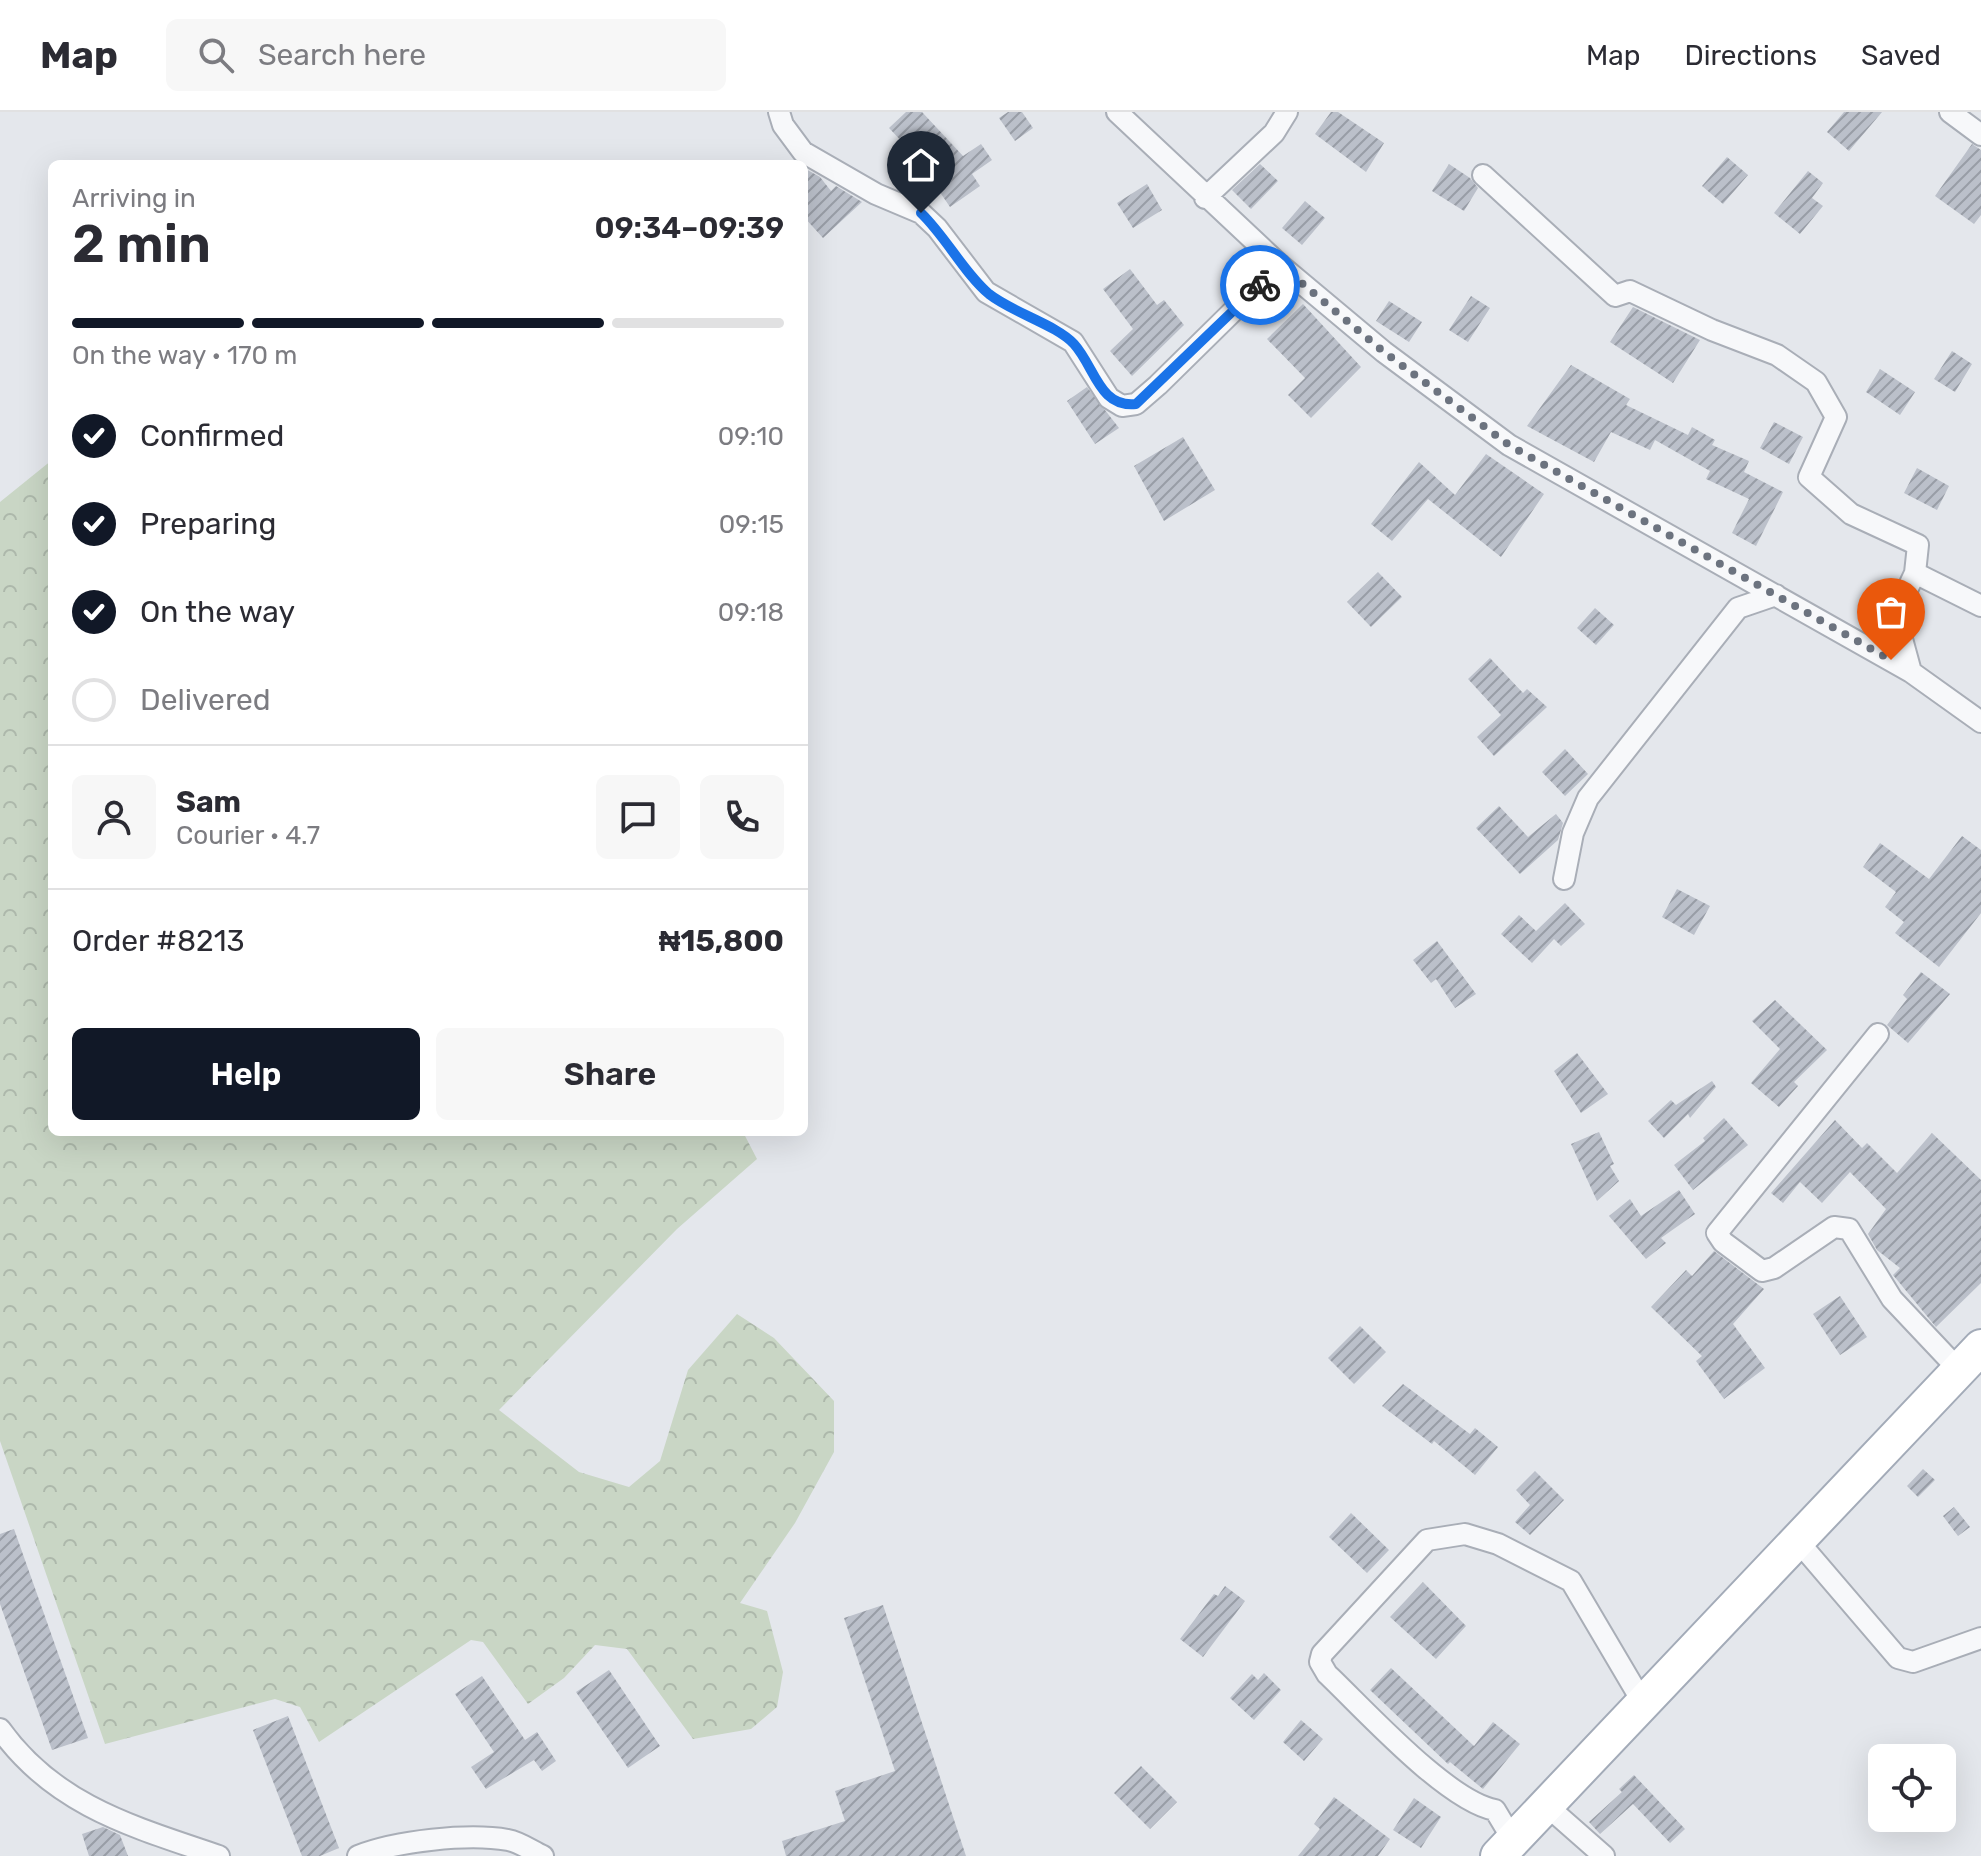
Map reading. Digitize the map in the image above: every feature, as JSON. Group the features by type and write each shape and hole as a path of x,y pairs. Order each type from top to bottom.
{"main road":[{"path":"1506,1848 1970,1359"}],"street":[{"path":"779,112 783,125 803,152 876,194 921,213 937,228 986,292 1011,310 1073,342 1109,398 1122,406 1136,404 1158,385 1280,265"},
{"path":"1117,112 1205,198 1280,265 1384,352 1509,445 1911,672 1981,722"},
{"path":"1205,198 1274,133 1287,112"},
{"path":"1950,112 1981,135"},
{"path":"1483,175 1615,296 1630,291 1668,307 1712,330 1777,355 1816,382 1836,417 1809,477 1851,514 1918,545 1915,573 1899,607 1902,639 1911,672"},
{"path":"1915,573 1981,606"},
{"path":"1564,879 1573,833 1588,798 1738,608 1776,595"},
{"path":"1878,1034 1717,1233 1723,1242 1762,1271 1774,1268 1834,1227 1849,1229 1892,1299 1970,1359"},
{"path":"1506,1848 1495,1810 1468,1802 1443,1782 1327,1674 1320,1662 1322,1654 1427,1540 1465,1534 1498,1544 1571,1581 1643,1703"},
{"path":"1797,1540 1898,1658 1913,1662 1981,1638"},
{"path":"0,1729 10,1743 73,1800 132,1827 219,1856"},
{"path":"1546,1805 1604,1856"},
{"path":"367,1853 444,1840 510,1840 543,1856"}],"green space":[{"path":"48,463 48,1136 745,1136 757,1159 677,1229 499,1410 579,1472 629,1487 660,1461 688,1370 737,1314 774,1338 834,1401 834,1452 795,1523 740,1603 767,1611 783,1672 777,1707 751,1729 693,1739 627,1649 595,1645 564,1678 528,1704 483,1642 471,1640 319,1742 300,1707 275,1699 105,1744 0,1441 0,502"}],"building":[{"path":"906,112 922,112 963,156 981,144 992,160 972,174 980,186 950,207 933,182 937,179 889,128"},
{"path":"1008,112 1022,112 1033,128 1015,141 999,118"},
{"path":"1331,112 1338,112 1384,143 1366,172 1315,134"},
{"path":"1844,112 1882,112 1849,151 1827,132"},
{"path":"1972,144 1981,150 1981,215 1974,224 1935,196"},
{"path":"1727,157 1748,175 1723,204 1702,186"},
{"path":"1260,164 1278,181 1251,209 1232,190"},
{"path":"1449,164 1470,178 1478,188 1464,211 1432,191"},
{"path":"808,170 820,177 831,191 836,186 862,202 823,238 808,221"},
{"path":"1808,171 1823,183 1812,198 1823,206 1800,234 1774,213"},
{"path":"1147,184 1162,210 1133,228 1117,203"},
{"path":"1305,201 1325,218 1302,245 1282,228"},
{"path":"1130,269 1157,305 1164,300 1184,325 1132,376 1110,351 1133,329 1103,289"},
{"path":"1471,296 1490,308 1468,342 1449,330"},
{"path":"1389,301 1422,322 1409,342 1376,321"},
{"path":"1303,304 1361,367 1311,418 1288,395 1305,378 1267,339"},
{"path":"1633,307 1700,340 1673,383 1610,342"},
{"path":"1952,351 1972,364 1955,392 1934,379"},
{"path":"1571,365 1630,399 1626,405 1688,435 1692,427 1715,440 1712,445 1749,461 1744,472 1783,492 1756,546 1732,533 1749,499 1706,479 1710,471 1655,440 1650,450 1611,432 1594,462 1527,426"},
{"path":"1880,369 1915,392 1900,415 1866,392"},
{"path":"1087,387 1119,428 1095,444 1067,401"},
{"path":"1774,422 1803,437 1789,464 1760,448"},
{"path":"1183,437 1215,490 1164,521 1134,466"},
{"path":"1486,454 1544,494 1501,557 1428,499 1392,541 1371,524 1419,462 1455,495"},
{"path":"1917,468 1949,486 1937,510 1904,493"},
{"path":"1378,572 1402,597 1371,627 1347,602"},
{"path":"1595,608 1614,625 1596,645 1577,628"},
{"path":"1490,658 1523,693 1527,689 1547,707 1494,756 1477,737 1501,715 1468,679"},
{"path":"1565,749 1588,774 1565,796 1542,772"},
{"path":"1499,806 1528,837 1556,814 1563,823 1558,840 1520,874 1476,828"},
{"path":"1962,836 1981,850 1981,913 1939,967 1895,933 1904,922 1885,907 1896,892 1863,867 1880,843 1929,879"},
{"path":"1677,889 1710,906 1694,935 1662,917"},
{"path":"1565,903 1585,924 1561,946 1554,939 1532,963 1501,934 1519,915 1536,931"},
{"path":"1437,941 1476,994 1455,1008 1436,979 1431,983 1413,960"},
{"path":"1921,972 1950,994 1908,1043 1887,1025 1907,999 1903,995"},
{"path":"1775,1000 1827,1050 1794,1082 1798,1086 1779,1107 1751,1083 1780,1049 1752,1021"},
{"path":"1577,1053 1608,1094 1581,1113 1554,1071"},
{"path":"1712,1081 1716,1087 1690,1118 1688,1114 1664,1138 1648,1121 1671,1100 1676,1105"},
{"path":"1724,1118 1748,1145 1693,1190 1674,1165 1705,1141 1703,1138"},
{"path":"1835,1120 1862,1148 1867,1143 1897,1173 1932,1133 1981,1180 1981,1283 1936,1327 1893,1275 1900,1268 1877,1250 1868,1234 1886,1209 1850,1172 1822,1203 1800,1182 1783,1203 1771,1193"},
{"path":"1599,1132 1614,1164 1610,1166 1619,1181 1597,1201 1571,1144"},
{"path":"1679,1190 1695,1214 1661,1238 1666,1243 1646,1259 1609,1216 1630,1199 1641,1216"},
{"path":"1714,1251 1764,1289 1733,1324 1765,1368 1724,1399 1696,1361 1702,1356 1651,1307 1686,1270 1692,1276"},
{"path":"1840,1296 1867,1337 1840,1355 1813,1314"},
{"path":"1360,1326 1386,1352 1354,1384 1328,1358"},
{"path":"1403,1384 1470,1434 1475,1428 1498,1447 1475,1475 1434,1441 1432,1444 1382,1406"},
{"path":"1923,1469 1935,1480 1918,1497 1907,1486"},
{"path":"1535,1471 1564,1500 1530,1535 1515,1522 1530,1505 1516,1490"},
{"path":"1954,1507 1970,1527 1958,1536 1943,1516"},
{"path":"1351,1513 1389,1550 1367,1573 1329,1537"},
{"path":"14,1529 88,1738 52,1750 0,1604 0,1534"},
{"path":"1423,1582 1466,1626 1436,1659 1390,1617"},
{"path":"1225,1586 1245,1601 1203,1657 1180,1639 1214,1594 1218,1596"},
{"path":"883,1605 966,1856 786,1856 782,1841 845,1821 835,1791 895,1771 844,1618"},
{"path":"1391,1668 1474,1746 1493,1722 1520,1744 1483,1789 1450,1762 1448,1764 1370,1690"},
{"path":"609,1670 660,1746 628,1768 576,1692"},
{"path":"1264,1673 1281,1690 1254,1720 1230,1698 1252,1674 1258,1680"},
{"path":"482,1676 525,1740 537,1732 556,1761 542,1771 534,1760 486,1789 471,1767 494,1752 455,1694"},
{"path":"288,1716 339,1848 320,1856 302,1856 253,1730"},
{"path":"1301,1720 1323,1739 1304,1761 1283,1742"},
{"path":"1141,1766 1177,1802 1150,1829 1114,1793"},
{"path":"1634,1775 1685,1829 1670,1843 1633,1804 1600,1834 1589,1822 1622,1792 1619,1789"},
{"path":"1334,1797 1390,1839 1378,1856 1298,1856 1320,1829 1314,1824"},
{"path":"1414,1798 1441,1817 1421,1848 1393,1830"},
{"path":"103,1827 120,1835 128,1856 89,1856 82,1834"}],"way so far":[{"path":"1260,285 1280,265 1384,352 1509,445 1891,660"}],"route":[{"path":"921,213 937,228 986,292 1011,310 1073,342 1109,398 1122,406 1136,404 1158,385 1260,285"}]}
